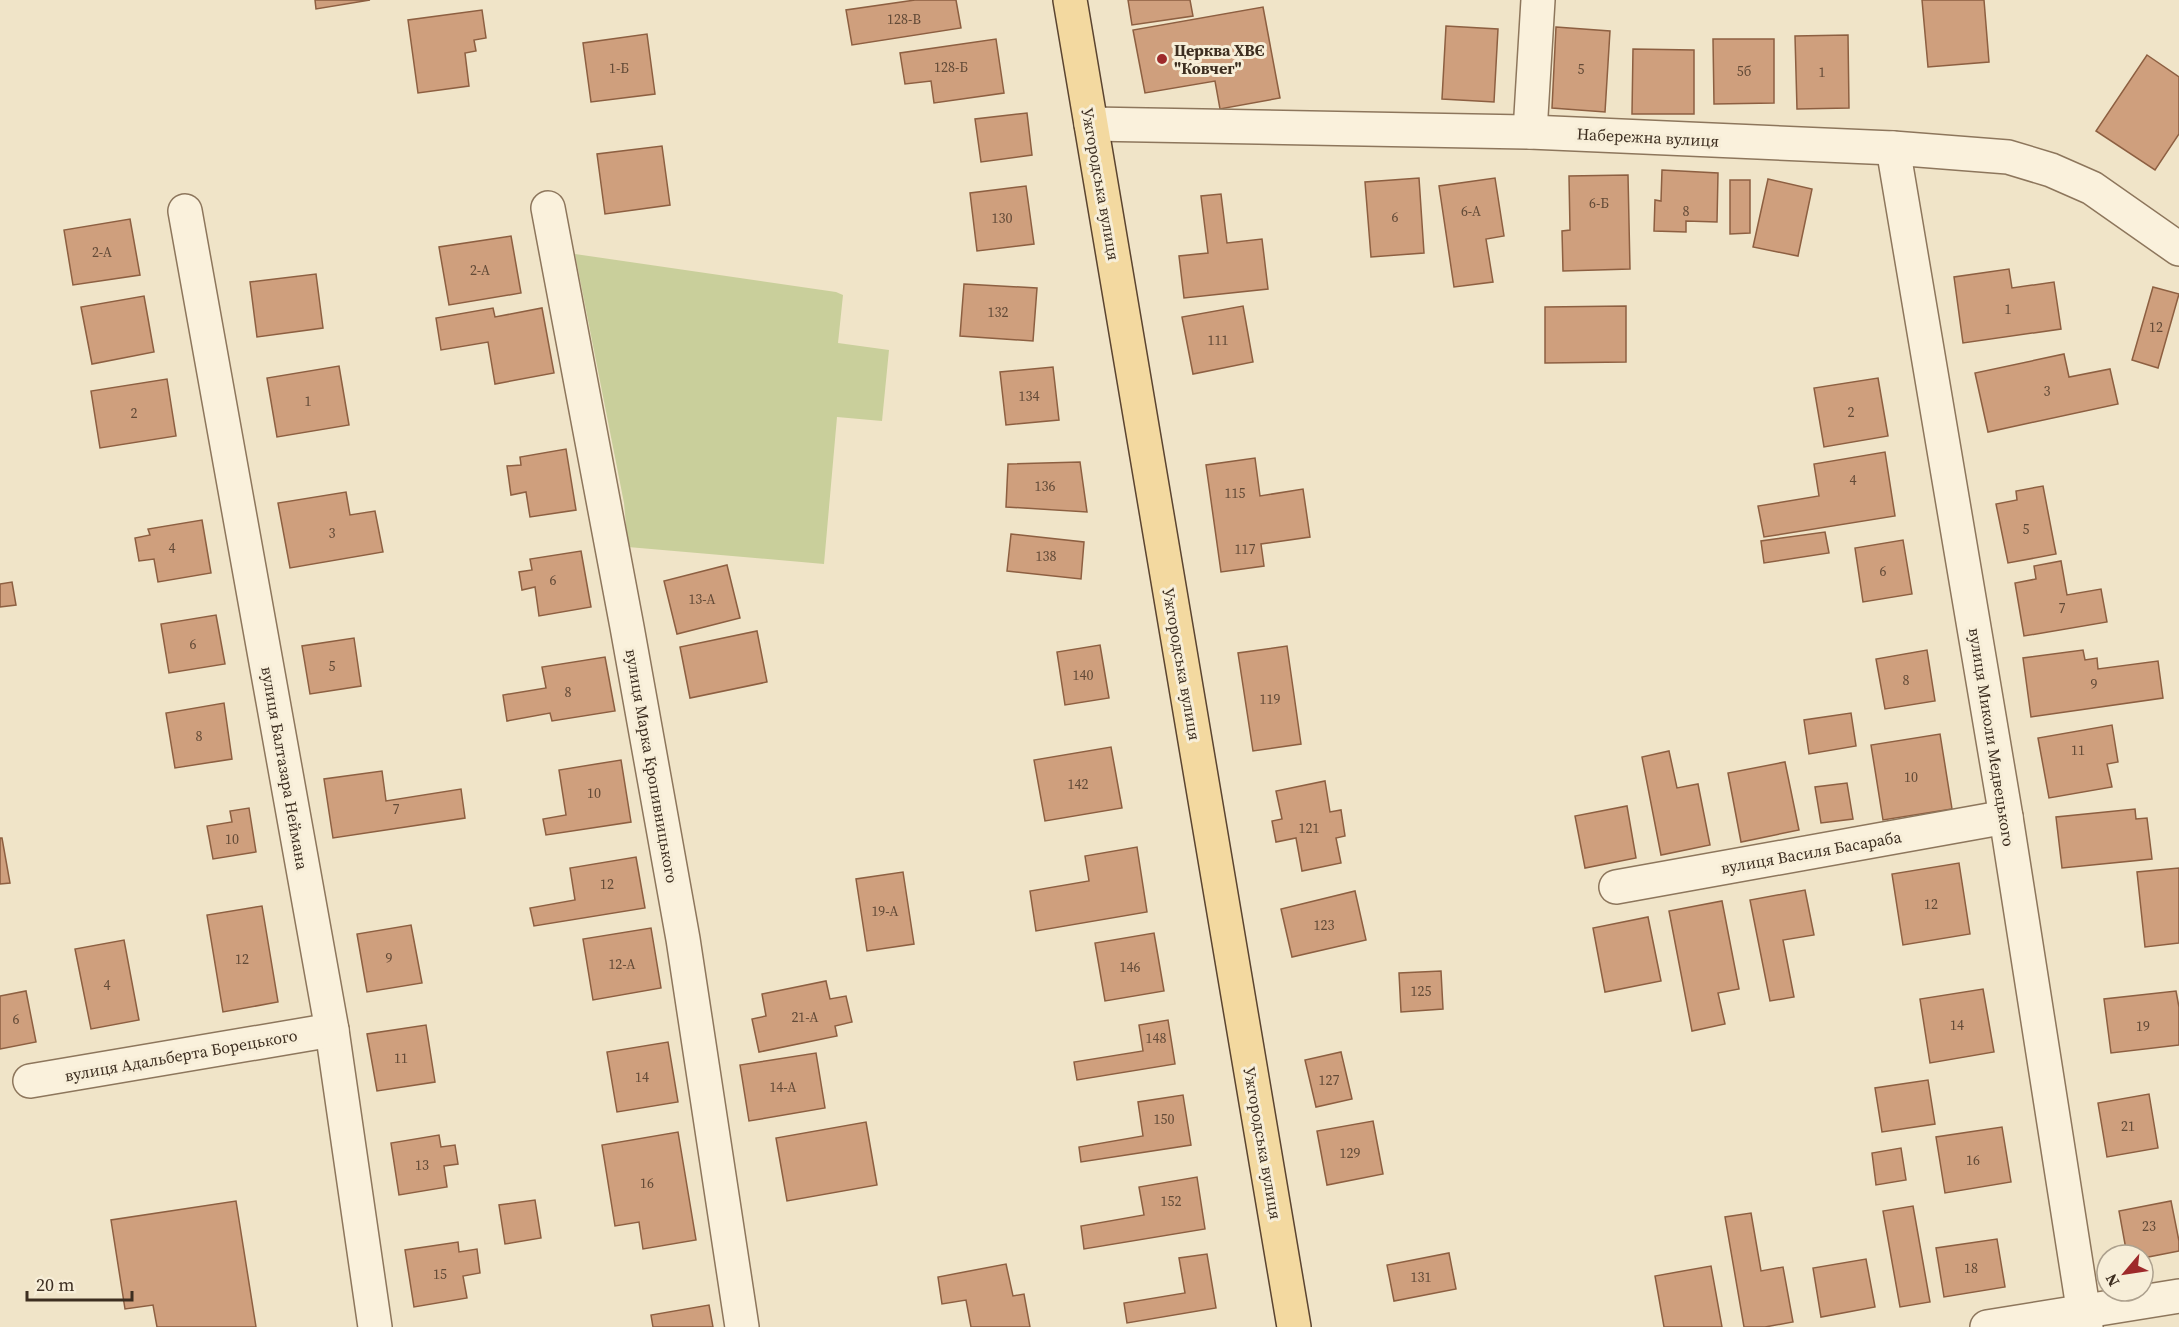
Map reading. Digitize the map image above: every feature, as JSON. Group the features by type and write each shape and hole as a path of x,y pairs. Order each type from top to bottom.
{"main road":[{"name":"Ужгородська вулиця","path":"1070,0 1294,1327"}],"street":[{"path":"1530,132 1538,0"},
{"name":"Набережна вулиця","path":"1091,124 1530,132 1893,148 2008,157 2051,170 2092,188 2179,249"},
{"name":"вулиця Миколи Медвецького","path":"1893,148 2006,817 2084,1319"},
{"name":"вулиця Марка Кропивницького","path":"548,208 681,928 741,1327"},
{"name":"вулиця Балтазара Неймана","path":"185,211 332,1030 375,1327"},
{"name":"вулиця Василя Басараба","path":"1616,887 2006,817"},
{"name":"вулиця Адальберта Борецького","path":"30,1081 332,1030"},
{"path":"1987,1327 2084,1319 2179,1296"}],"green space":[{"path":"575,254 836,292 843,295 838,343 889,350 882,421 837,417 824,564 628,547 624,503"}],"building":[{"path":"315,0 370,0 316,9"},
{"path":"915,0 956,0 961,28 852,45 846,10"},
{"path":"1128,0 1190,0 1193,16 1132,25"},
{"path":"1922,0 1984,0 1989,62 1928,67"},
{"path":"1263,7 1280,98 1220,109 1215,81 1145,93 1133,30"},
{"path":"482,10 486,38 474,40 476,51 465,53 469,86 418,93 408,20"},
{"path":"1446,26 1498,29 1494,102 1442,99"},
{"path":"1556,27 1610,31 1605,112 1552,108"},
{"path":"647,34 655,94 591,102 583,43"},
{"path":"1848,35 1849,108 1797,109 1795,36"},
{"path":"996,39 1004,93 934,103 931,81 905,84 900,53"},
{"path":"1713,39 1774,39 1774,103 1714,104"},
{"path":"1633,49 1694,50 1694,114 1632,114"},
{"path":"2147,55 2179,77 2179,134 2155,170 2096,131"},
{"path":"1027,113 1032,155 981,162 975,119"},
{"path":"662,146 670,205 605,214 597,154"},
{"path":"1662,170 1718,173 1717,222 1686,221 1686,232 1654,231 1655,200 1661,201"},
{"path":"1628,175 1630,269 1563,271 1562,231 1570,230 1569,176"},
{"path":"1419,178 1424,253 1371,257 1365,182"},
{"path":"1495,178 1504,236 1486,239 1493,282 1454,287 1439,186"},
{"path":"1768,179 1812,189 1798,256 1753,247"},
{"path":"1730,180 1750,180 1750,233 1730,234"},
{"path":"1026,186 1034,244 977,251 970,193"},
{"path":"1221,194 1227,243 1262,239 1268,289 1184,298 1179,256 1208,253 1201,196"},
{"path":"130,219 140,275 73,285 64,230"},
{"path":"511,236 521,293 449,305 439,247"},
{"path":"2009,269 2012,288 2054,282 2061,329 1963,343 1954,277"},
{"path":"316,274 323,328 257,337 250,282"},
{"path":"964,284 1037,288 1033,341 960,336"},
{"path":"2153,287 2179,294 2158,368 2132,360"},
{"path":"144,296 154,352 92,364 81,307"},
{"path":"1243,306 1253,362 1193,374 1182,317"},
{"path":"1626,306 1626,362 1545,363 1545,307"},
{"path":"493,308 495,317 542,308 554,373 495,384 488,342 441,350 436,318"},
{"path":"2064,354 2069,377 2110,369 2118,404 1988,432 1975,373"},
{"path":"339,366 349,425 277,437 267,378"},
{"path":"1053,367 1059,420 1006,425 1000,372"},
{"path":"1878,378 1888,436 1824,447 1814,388"},
{"path":"167,379 176,436 100,448 91,391"},
{"path":"566,449 576,510 530,517 526,492 511,495 507,466 521,465 520,457"},
{"path":"1885,452 1895,516 1764,537 1758,506 1819,496 1814,464"},
{"path":"1255,458 1260,496 1303,489 1310,537 1261,544 1264,566 1221,572 1206,465"},
{"path":"1080,462 1087,512 1006,507 1008,464"},
{"path":"2043,486 2056,554 2008,563 1996,504 2017,500 2016,491"},
{"path":"346,492 350,515 375,511 383,552 290,568 278,503"},
{"path":"202,520 211,573 158,582 154,559 139,561 135,538 150,535 148,529"},
{"path":"1825,532 1829,553 1764,563 1761,541"},
{"path":"1011,534 1084,542 1081,579 1007,571"},
{"path":"1903,540 1912,594 1863,602 1855,548"},
{"path":"581,551 591,607 539,616 535,587 522,590 519,572 532,570 530,559"},
{"path":"2061,561 2067,595 2101,589 2107,622 2024,636 2015,583 2036,579 2034,566"},
{"path":"727,565 740,618 677,634 664,581"},
{"path":"12,582 16,605 0,607 0,584"},
{"path":"216,615 225,664 169,673 161,624"},
{"path":"757,631 767,682 690,698 680,647"},
{"path":"354,638 361,686 310,694 302,646"},
{"path":"1100,645 1109,698 1065,705 1057,652"},
{"path":"1287,646 1301,744 1253,751 1238,653"},
{"path":"1927,650 1935,701 1885,709 1876,659"},
{"path":"2083,650 2085,660 2097,658 2098,669 2158,661 2163,698 2031,717 2023,658"},
{"path":"605,657 615,711 552,721 550,713 507,721 503,695 546,688 542,667"},
{"path":"224,703 232,759 175,768 166,713"},
{"path":"1851,713 1856,746 1809,754 1804,720"},
{"path":"2112,725 2118,762 2107,764 2112,787 2049,798 2038,738"},
{"path":"1940,734 1952,809 1883,820 1871,745"},
{"path":"1111,747 1122,808 1045,821 1034,760"},
{"path":"1669,751 1677,788 1698,784 1710,845 1661,855 1642,757"},
{"path":"621,760 631,822 546,835 543,819 566,815 559,770"},
{"path":"1785,762 1799,830 1741,842 1728,773"},
{"path":"382,771 386,801 461,789 465,818 333,838 324,779"},
{"path":"1325,781 1330,812 1341,810 1345,836 1336,838 1341,863 1302,871 1296,838 1276,842 1272,821 1282,819 1276,791"},
{"path":"1847,783 1853,819 1821,823 1815,787"},
{"path":"1627,806 1636,858 1585,868 1575,816"},
{"path":"249,808 256,852 213,859 207,826 232,822 230,811"},
{"path":"2135,809 2136,819 2147,818 2152,859 2062,868 2056,817"},
{"path":"0,838 2,838 10,883 0,884"},
{"path":"1137,847 1147,912 1036,931 1030,891 1089,881 1085,856"},
{"path":"636,857 645,908 534,926 530,908 575,900 570,868"},
{"path":"1959,863 1970,934 1903,945 1892,874"},
{"path":"2179,868 2179,943 2145,947 2137,872"},
{"path":"903,872 914,944 867,951 856,879"},
{"path":"1805,890 1814,935 1783,940 1794,997 1770,1001 1750,900"},
{"path":"1355,891 1366,940 1292,957 1281,909"},
{"path":"1722,901 1739,989 1718,993 1725,1024 1692,1031 1669,911"},
{"path":"262,906 278,1002 223,1012 207,915"},
{"path":"1648,917 1661,981 1605,992 1593,928"},
{"path":"411,925 422,983 367,992 357,934"},
{"path":"651,928 661,988 593,1000 583,939"},
{"path":"1154,933 1164,991 1105,1001 1095,943"},
{"path":"124,940 139,1020 91,1029 75,949"},
{"path":"1441,971 1443,1009 1401,1012 1399,973"},
{"path":"826,981 830,999 846,996 852,1022 835,1026 837,1036 759,1052 752,1019 766,1016 762,994"},
{"path":"1983,989 1994,1052 1930,1063 1920,999"},
{"path":"26,991 36,1042 0,1049 0,996"},
{"path":"2176,991 2179,1007 2179,1045 2111,1053 2104,999"},
{"path":"1168,1020 1175,1064 1077,1080 1074,1062 1143,1051 1139,1025"},
{"path":"426,1025 435,1082 377,1091 367,1034"},
{"path":"668,1042 678,1102 617,1112 607,1052"},
{"path":"1341,1052 1352,1099 1316,1107 1305,1060"},
{"path":"816,1053 825,1108 749,1121 740,1065"},
{"path":"1928,1080 1935,1124 1882,1132 1875,1088"},
{"path":"2149,1094 2158,1148 2107,1157 2098,1103"},
{"path":"1183,1095 1191,1145 1081,1162 1079,1147 1143,1136 1138,1102"},
{"path":"1373,1121 1383,1174 1327,1185 1317,1131"},
{"path":"866,1122 877,1185 787,1201 776,1138"},
{"path":"2002,1127 2011,1182 1945,1193 1936,1137"},
{"path":"678,1132 696,1240 643,1249 639,1222 615,1226 602,1145"},
{"path":"439,1135 441,1147 455,1145 458,1164 444,1166 447,1187 399,1195 391,1143"},
{"path":"1901,1148 1906,1180 1876,1185 1872,1153"},
{"path":"1197,1177 1205,1229 1084,1249 1081,1226 1144,1215 1139,1187"},
{"path":"535,1200 541,1238 505,1244 499,1205"},
{"path":"236,1201 256,1327 157,1327 153,1305 125,1309 111,1220"},
{"path":"2171,1201 2179,1251 2155,1256 2155,1243 2125,1243 2119,1211"},
{"path":"1913,1206 1930,1302 1900,1307 1883,1211"},
{"path":"1751,1213 1761,1271 1783,1267 1793,1322 1765,1327 1744,1327 1725,1217"},
{"path":"1997,1239 2005,1287 1944,1297 1936,1248"},
{"path":"458,1242 459,1252 477,1249 480,1273 463,1276 467,1298 414,1307 405,1250"},
{"path":"1449,1253 1456,1289 1394,1301 1387,1265"},
{"path":"1207,1254 1216,1308 1127,1323 1124,1303 1185,1293 1179,1258"},
{"path":"1866,1259 1875,1307 1821,1317 1813,1268"},
{"path":"1006,1264 1013,1296 1024,1294 1030,1327 971,1327 966,1300 942,1304 938,1277"},
{"path":"1711,1266 1722,1327 1664,1327 1655,1276"},
{"path":"709,1305 713,1327 653,1327 651,1315"}],"place":[{"name":"Церква ХВЄ \"Ковчег\"","path":"1162,59"}]}
